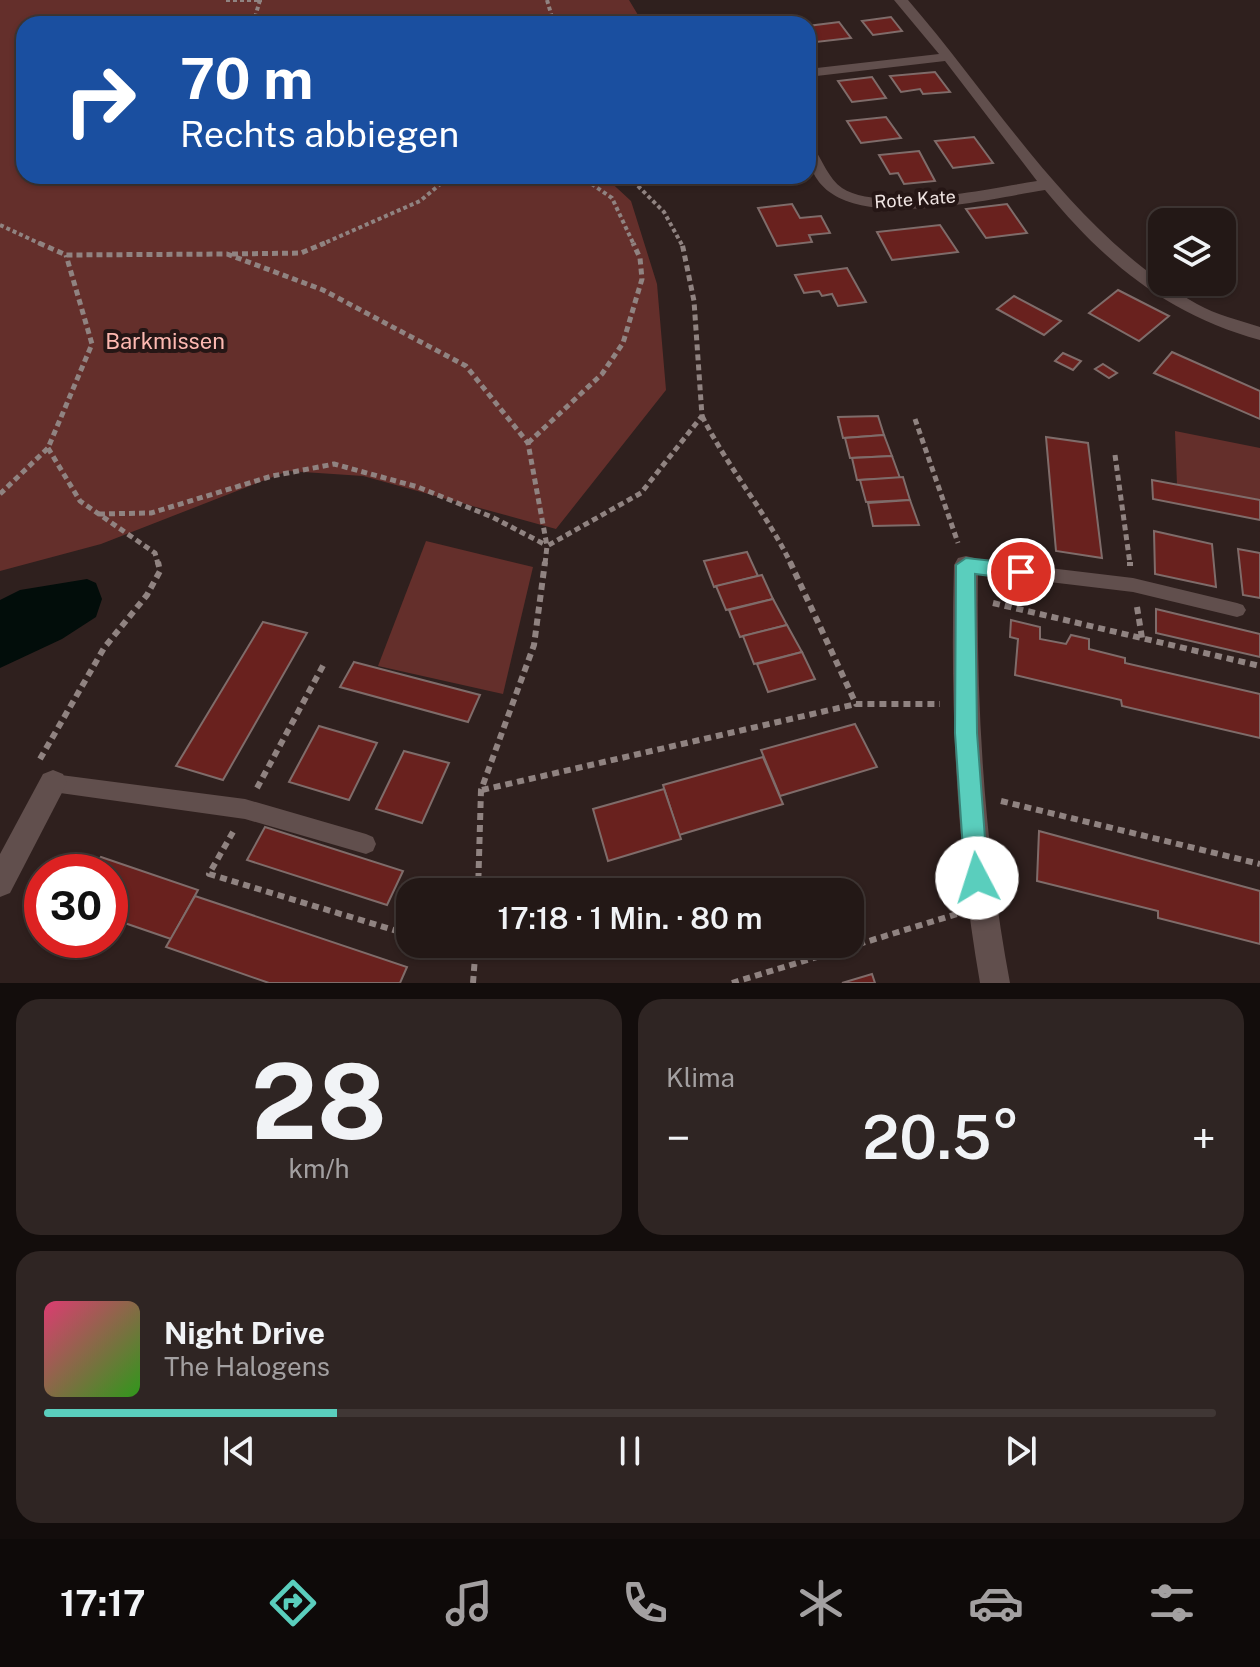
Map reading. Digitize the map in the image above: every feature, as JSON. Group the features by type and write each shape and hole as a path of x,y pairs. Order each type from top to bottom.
{"street":[{"path":"901,0 1046,185 1104,248 1192,309 1260,334"},
{"path":"816,72 946,57"},
{"name":"Rote Kate","path":"816,163 834,191 850,200 877,204 915,203 1046,185"},
{"path":"966,565 968,793 979,907 995,983"},
{"path":"0,883 53,783"}],"lane":[{"path":"966,565 1133,585 1237,610"},
{"path":"53,783 245,809 366,844"}],"path":[{"path":"226,0 261,0"},
{"path":"0,225 66,255 301,253 420,201 440,184"},
{"path":"528,443 602,374 623,343 642,279 640,258 612,198 592,184"},
{"path":"638,184 680,236 691,296 702,416 723,458 763,509 856,704"},
{"path":"227,254 323,290 466,366 528,443 547,546 534,645 481,790 478,878"},
{"path":"0,494 48,448 92,344 66,255"},
{"path":"547,546 641,493 702,416"},
{"path":"915,419 966,565"},
{"path":"48,448 80,501 155,553 160,571 147,595 104,648 37,764 53,783"},
{"path":"1115,455 1133,585"},
{"path":"99,514 151,513 272,476 334,464 418,487 492,517 547,546"},
{"path":"965,597 1260,666"},
{"path":"481,790 856,704 965,704"},
{"path":"968,793 1260,864"},
{"path":"732,983 979,907"},
{"path":"473,983 475,958"}],"green space":[{"name":"Barkmissen","path":"0,0 629,0 638,15 16,16 16,184 613,184 631,201 657,284 666,390 556,529 363,476 288,471 101,544 0,571"},
{"path":"1175,431 1260,448 1260,503 1177,485"},
{"path":"426,541 533,567 503,694 378,666"}],"shaded area":[{"path":"87,579 96,583 102,599 96,617 62,639 0,668 0,600 20,590"}],"building":[{"path":"891,17 902,31 873,35 862,21"},
{"path":"839,22 851,38 816,42 816,25"},
{"path":"935,72 950,92 923,94 920,89 901,92 890,76"},
{"path":"872,77 886,98 852,102 838,81"},
{"path":"886,117 901,138 861,143 847,121"},
{"path":"974,137 993,163 953,168 935,141"},
{"path":"919,151 935,181 904,184 898,173 890,174 879,155"},
{"path":"792,204 800,218 821,216 830,233 809,235 812,242 777,246 758,208"},
{"path":"1007,204 1027,233 986,238 966,209"},
{"path":"940,225 958,252 892,260 877,232"},
{"path":"847,268 866,302 838,306 832,294 822,296 819,291 804,293 795,275"},
{"path":"1118,290 1169,316 1139,341 1089,313"},
{"path":"1014,296 1061,321 1044,335 997,309"},
{"path":"1172,352 1260,391 1260,419 1154,373"},
{"path":"1063,353 1081,361 1073,370 1055,361"},
{"path":"1103,364 1117,373 1109,378 1095,369"},
{"path":"878,416 884,435 843,438 838,417"},
{"path":"884,435 892,456 850,458 845,438"},
{"path":"1046,437 1088,443 1102,558 1056,551"},
{"path":"892,456 900,478 857,480 852,458"},
{"path":"903,477 910,500 866,502 860,480"},
{"path":"1152,480 1260,500 1260,520 1153,499"},
{"path":"910,500 919,525 873,526 868,503"},
{"path":"1154,531 1212,544 1216,587 1155,574"},
{"path":"1238,549 1260,553 1260,598 1243,595"},
{"path":"747,552 758,576 714,587 704,561"},
{"path":"762,575 773,599 726,610 716,586"},
{"path":"773,599 787,625 740,637 729,610"},
{"path":"1156,609 1260,634 1260,657 1156,633"},
{"path":"1011,620 1040,627 1040,639 1066,644 1071,635 1089,639 1089,649 1125,658 1125,663 1260,694 1260,738 1122,706 1121,700 1015,675 1018,639 1010,637"},
{"path":"263,622 307,633 223,780 176,766"},
{"path":"787,625 802,652 754,664 743,636"},
{"path":"802,652 815,679 768,692 757,664"},
{"path":"354,662 480,695 468,722 340,687"},
{"path":"855,724 877,767 780,796 761,750"},
{"path":"319,726 377,743 349,800 289,782"},
{"path":"404,751 449,763 422,823 376,809"},
{"path":"763,757 783,804 679,835 663,785"},
{"path":"664,789 681,839 608,861 593,809"},
{"path":"265,827 403,871 400,878 396,878 396,886 387,905 247,860"},
{"path":"1039,831 1260,891 1260,944 1158,918 1158,911 1037,881"},
{"path":"128,866 198,890 171,939 128,924"},
{"path":"195,896 407,967 400,983 269,983 166,947"},
{"path":"872,974 875,983 842,983"}],"route":[{"path":"977,878 968,793 966,565 1021,572"}]}
